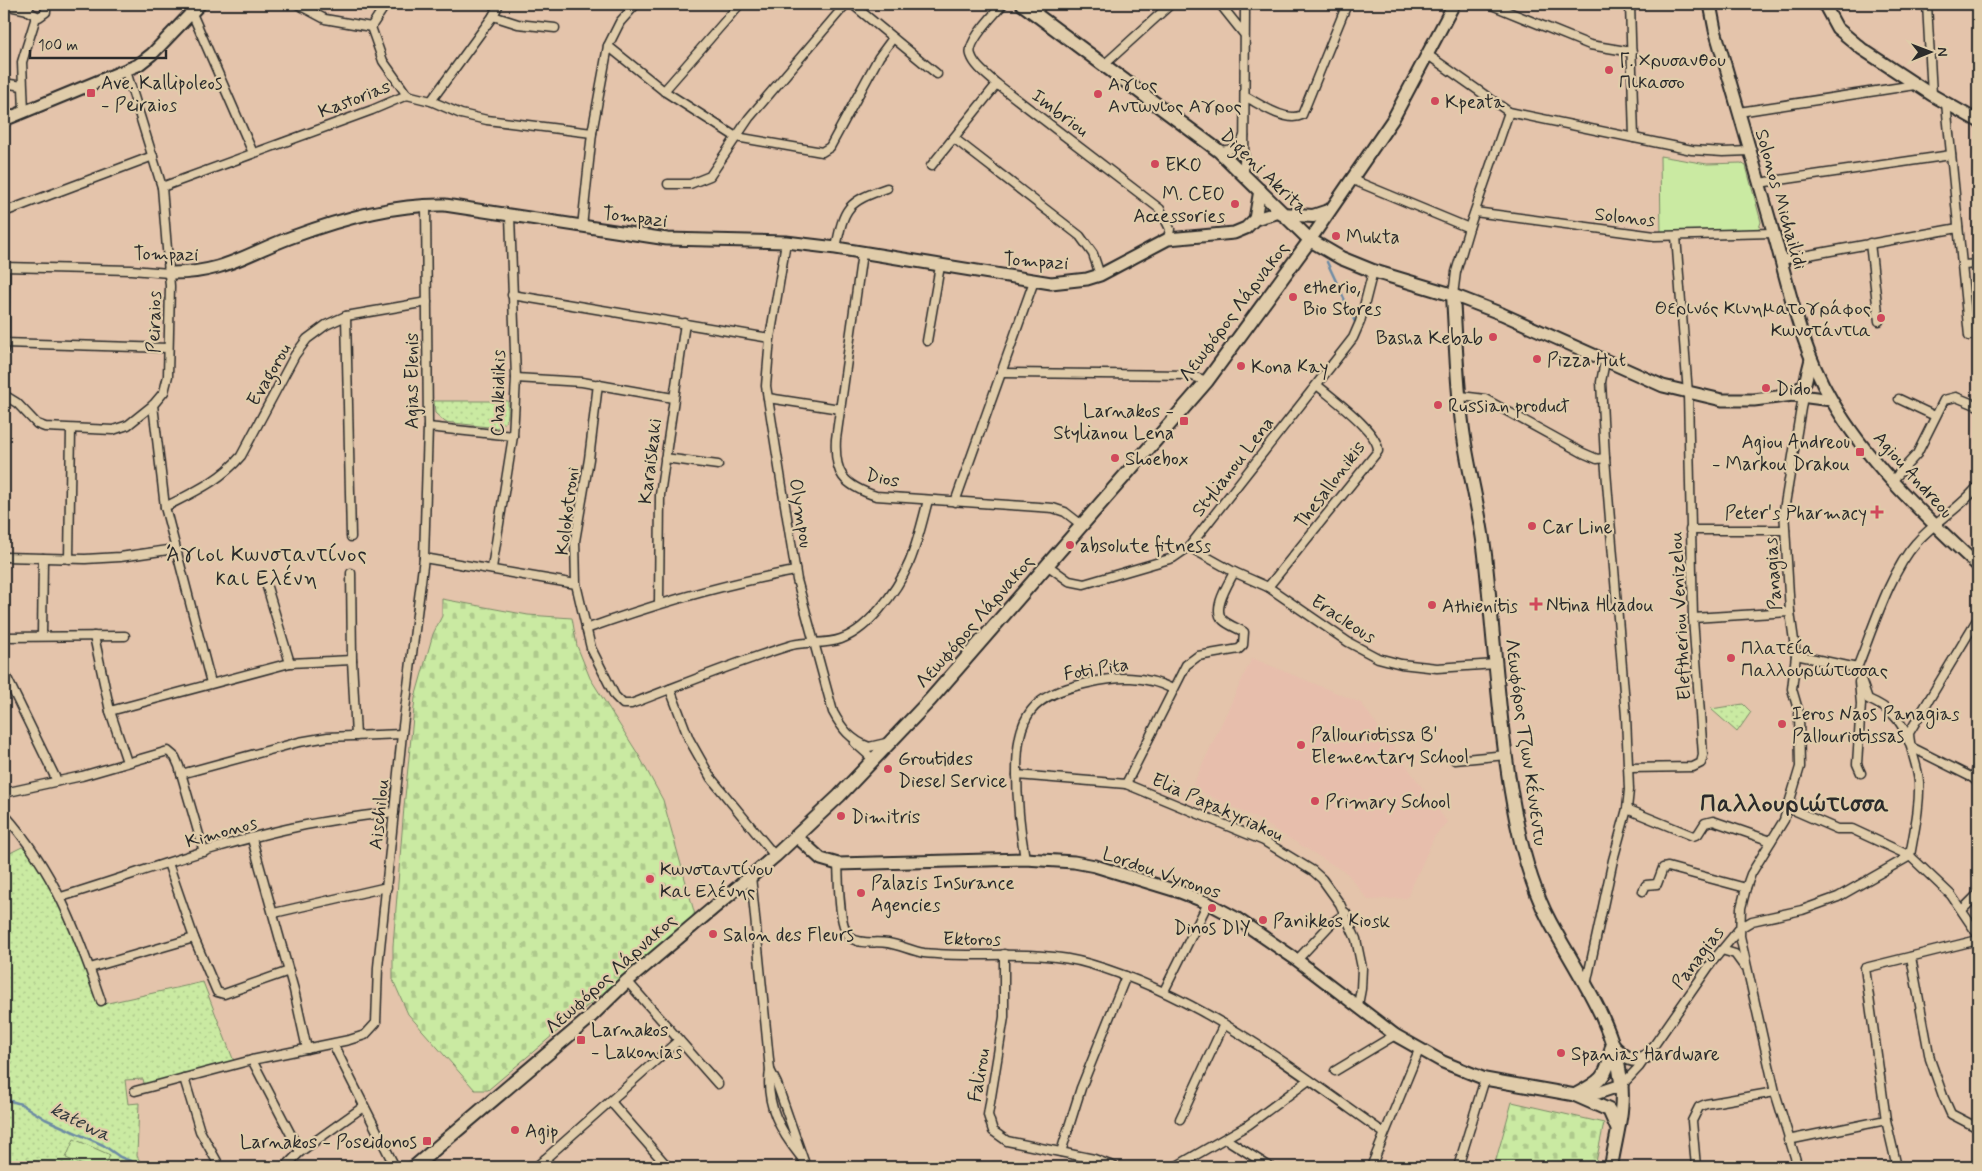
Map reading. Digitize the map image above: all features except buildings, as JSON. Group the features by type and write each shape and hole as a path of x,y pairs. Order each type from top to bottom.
{"main road":[{"name":"Digeni Akrita","path":"1022,4 1039,8 1105,64 1219,151 1310,240 1341,258 1373,271 1452,295"},
{"path":"1281,213 1312,216 1328,211"},
{"name":"Λεωφόρος Λάρνακος","path":"414,1167 797,836 874,760 930,700 1083,526 1207,381 1310,240"},
{"name":"Λεωφόρος Τζων Κέννεντυ","path":"1452,295 1465,442 1485,555 1506,756 1517,824 1535,887 1550,921 1586,985 1611,1044 1622,1085 1611,1167"},
{"path":"1611,1044 1628,1059 1636,1060 1647,1056"},
{"path":"1575,1095 1596,1083 1605,1073 1608,1067 1611,1044"},
{"path":"1575,1095 1609,1110 1617,1131"}],"street":[{"path":"36,17 44,14 47,9 46,4"},
{"path":"297,4 326,19 371,27"},
{"path":"371,27 386,4"},
{"path":"431,101 493,16 499,4"},
{"path":"582,227 592,133 608,46 620,22 636,4"},
{"path":"664,91 740,4"},
{"path":"668,184 690,184 710,176 755,110 846,4"},
{"path":"852,4 937,74"},
{"name":"Imbriou","path":"1003,4 976,37 970,51 978,66 997,84 1160,208 1170,229 1168,239"},
{"path":"1105,64 1171,4"},
{"path":"1220,4 1244,34"},
{"path":"1244,174 1246,98 1244,34 1246,4"},
{"path":"1246,98 1286,116 1297,117 1302,114 1347,4"},
{"name":"Λεωφόρος Λάρνακος","path":"1310,240 1328,211 1353,180 1393,120 1454,4"},
{"path":"1489,4 1590,45 1632,52"},
{"path":"1630,4 1634,138"},
{"name":"Solonos Michailidi","path":"1710,4 1715,30 1781,260 1812,357 1831,400"},
{"path":"1824,4 1833,23 1844,36 1915,85 1978,121"},
{"path":"1927,4 1932,95"},
{"path":"4,6 28,7 36,17"},
{"path":"4,120 126,71 152,54 192,6 253,153"},
{"path":"493,16 518,24 555,28"},
{"path":"24,112 22,62 36,17"},
{"path":"371,27 383,61 407,95"},
{"path":"608,46 664,91 736,137 822,152 830,147 879,57 893,38"},
{"path":"1428,55 1509,112 1703,152 1750,151"},
{"name":"Peiraios","path":"4,395 17,403 41,426 71,429 121,429 153,405 164,392 167,384 169,273 162,187 126,71"},
{"path":"4,83 22,86"},
{"path":"931,166 955,139 997,84"},
{"path":"1739,112 1915,85"},
{"name":"Kastorias","path":"162,187 372,110 407,95 431,101 461,114 487,120 592,133"},
{"path":"1946,103 1969,336"},
{"name":"Λεωφόρος Τζων Κέννεντυ","path":"1452,295 1456,272 1469,228 1509,112"},
{"path":"1219,151 1238,146 1246,132"},
{"path":"955,139 1080,236 1093,254 1100,275"},
{"path":"1759,183 1951,155"},
{"path":"4,212 153,156"},
{"path":"1353,180 1469,228"},
{"path":"836,248 841,224 850,206 861,197 887,188"},
{"path":"1255,219 1260,190"},
{"name":"Tompazi","path":"4,267 131,270 169,273 216,269 292,237 356,218 426,205 444,205 582,227 667,238 786,242 836,248 1034,281 1070,282 1100,275 1168,239 1234,233 1246,228 1255,219 1281,213"},
{"name":"Agias Elenis","path":"424,558 428,427 426,205"},
{"name":"Solonos","path":"1474,212 1604,231 1676,236 1773,232"},
{"name":"Chalkidikis","path":"492,568 514,436 516,378 510,216"},
{"path":"1781,260 1958,228"},
{"name":"Eleftheriou Venizelou","path":"1629,768 1688,768 1701,763 1702,756 1693,618 1688,394 1676,236"},
{"name":"Olympou","path":"786,242 766,374 768,398 795,571 833,712 847,734 869,747 890,742"},
{"path":"1870,243 1879,321"},
{"name":"Dios","path":"862,253 840,409 836,463 845,479 854,488 876,496 1052,508 1064,512 1083,526"},
{"path":"1963,265 1978,264"},
{"path":"927,341 940,266"},
{"path":"4,267 4,352"},
{"name":"Stylianou Lena","path":"1047,565 1069,581 1084,584 1173,558 1189,547 1317,385 1356,332 1373,271"},
{"path":"955,502 1034,281"},
{"path":"512,295 770,338"},
{"path":"1452,295 1502,314 1663,386 1688,394 1738,401 1798,396 1831,400"},
{"name":"Evagorou","path":"165,507 216,481 241,456 295,355 307,339 326,325 346,316 427,302"},
{"path":"346,316 351,537"},
{"name":"Karaiskaki","path":"659,603 660,495 685,323"},
{"path":"4,343 168,348"},
{"path":"1798,396 1805,383 1812,357"},
{"path":"1586,985 1613,860 1627,809 1629,768 1605,458 1601,382 1604,361"},
{"path":"1001,373 1189,375 1207,381"},
{"path":"516,378 598,384 673,398"},
{"name":"Kolokotroni","path":"598,384 589,460 575,541 576,584 586,629 598,666 619,702 627,705 670,689"},
{"path":"1798,396 1806,388 1823,384"},
{"name":"Thesallonikis","path":"1268,587 1378,451 1377,441 1369,431 1317,385"},
{"path":"1461,396 1485,400 1583,453 1597,458 1605,458"},
{"name":"Panagias","path":"1622,1085 1632,1077 1722,950 1740,928 1741,908 1746,888 1781,826 1789,808 1800,768 1799,713 1792,689 1796,655 1790,612 1784,510 1798,396"},
{"path":"1892,481 1909,465 1944,400 1950,396 1978,406"},
{"path":"768,398 840,409"},
{"path":"1899,399 1935,416"},
{"name":"Agiou Andreou","path":"1831,400 1863,446 1892,481 1978,566"},
{"path":"153,405 165,507 211,683"},
{"path":"428,427 514,436"},
{"path":"69,559 71,429"},
{"path":"665,458 718,465"},
{"path":"1861,773 1857,764 1861,704 1857,668 1897,573 1916,543 1978,486"},
{"path":"774,856 711,778 689,739 670,689 792,645 832,642 853,634 866,625 895,592 907,572 914,554 928,500"},
{"path":"1690,530 1785,530"},
{"name":"Eracleous","path":"1189,547 1234,572 1268,587 1348,642 1378,658 1401,664 1437,668 1496,664"},
{"path":"4,557 69,559 120,557 175,549"},
{"path":"42,636 43,558"},
{"path":"424,558 492,568 576,584"},
{"name":"Aischilou","path":"135,1091 252,1060 333,1044 365,1035 376,1023 378,968 402,734 424,558"},
{"path":"586,629 659,603 740,581 795,571"},
{"path":"1126,784 1173,689 1192,658 1239,649 1244,646 1244,632 1223,620 1219,612 1220,601 1234,572"},
{"path":"351,573 352,660 356,736"},
{"path":"267,587 290,663"},
{"path":"1693,618 1790,612"},
{"path":"1910,856 1919,795 1918,769 1909,733 1978,618"},
{"path":"4,636 125,636"},
{"path":"94,636 110,711 127,762"},
{"path":"1796,655 1857,668"},
{"path":"110,711 290,663 352,660"},
{"path":"1857,668 1868,699 1886,707 1897,717 1911,745 1976,780 1978,768"},
{"path":"4,672 57,781"},
{"name":"Foti Pita","path":"1025,859 1016,796 1017,747 1020,731 1031,710 1049,694 1076,685 1124,677 1155,680 1173,689"},
{"path":"180,770 299,742 356,736 402,734"},
{"path":"847,734 874,760"},
{"path":"857,745 863,757 859,775"},
{"path":"4,793 57,781 168,751 175,757 180,770 204,852"},
{"path":"1455,760 1506,756"},
{"name":"Elia Papakyriakou","path":"1017,775 1126,784 1222,822 1264,841 1294,858 1322,879 1346,914 1360,954 1361,989 1358,1005"},
{"path":"1789,808 1837,829 1852,828 1910,856 1950,895 1978,935"},
{"path":"1627,809 1693,836 1698,834 1705,823 1714,821 1771,841"},
{"name":"Kimonos","path":"61,897 204,852 294,828 342,818 394,812"},
{"path":"4,814 35,852 61,897 90,968 100,1001"},
{"name":"Lordou Vyronos","path":"797,836 821,859 838,864 1025,859 1067,861 1095,866 1156,884 1208,903 1236,918 1297,960 1395,1035 1419,1050 1485,1079 1575,1095 1598,1093 1622,1085"},
{"path":"252,839 289,971 306,1049"},
{"path":"1798,1167 1774,1092 1748,979 1740,928 1752,921 1802,910 1832,900 1910,856"},
{"path":"168,863 194,938 214,988 219,994 289,971"},
{"name":"Ektoros","path":"838,864 843,922 847,934 854,939 888,943 924,953 1004,954 1077,960 1126,976 1164,991 1257,1043 1384,1133"},
{"path":"1643,891 1646,885 1657,884 1663,868 1668,867 1746,888"},
{"path":"751,876 770,1070 767,1086 771,1106 792,1146 801,1157"},
{"path":"274,913 387,887"},
{"path":"1962,910 1978,894"},
{"path":"1164,991 1208,903"},
{"path":"1297,960 1334,922 1346,914"},
{"path":"90,968 194,938"},
{"path":"1897,1167 1886,1120 1865,968 1978,940"},
{"path":"1722,950 1732,952 1739,958 1748,979"},
{"name":"Falirou","path":"1004,954 1004,1017 989,1103 988,1121 993,1131 1006,1141 1094,1159 1115,1167"},
{"path":"1911,957 1930,1059 1943,1096 1951,1114 1978,1128"},
{"path":"1061,1152 1081,1088 1126,976"},
{"path":"627,981 718,1084"},
{"path":"1180,1120 1224,1024"},
{"path":"1335,1071 1395,1035"},
{"path":"536,1167 679,1040"},
{"path":"333,1044 363,1107 395,1167"},
{"path":"1372,1167 1384,1133 1419,1050"},
{"path":"252,1060 300,1152"},
{"path":"770,1070 777,1084 806,1167"},
{"path":"184,1078 200,1131 220,1167"},
{"path":"1458,1167 1485,1079"},
{"path":"1175,1167 1226,1139 1309,1080"},
{"path":"1696,1167 1692,1121 1699,1107 1706,1104 1774,1092"},
{"path":"611,1102 668,1167"},
{"path":"771,1106 782,1102"},
{"path":"285,1167 300,1152 363,1107"},
{"path":"1788,1140 1886,1120"},
{"path":"1226,1139 1270,1167"},
{"path":"545,1159 552,1167"}],"shaded area":[{"name":"Pallouriotissa B' Elementary School","path":"1252,658 1361,703 1447,822 1434,837 1407,898 1368,900 1348,874 1256,818 1192,787"}],"green space":[{"path":"1660,156 1707,164 1741,163 1746,166 1761,222 1758,231 1661,235"},
{"path":"434,401 508,401 508,417 505,423 498,428 445,422 435,413"},
{"path":"442,599 528,615 572,618 577,646 590,678 638,754 663,800 695,915 488,1090 475,1090 408,1014 393,980 393,946 415,698 433,634 442,616"},
{"path":"1743,704 1751,712 1737,732 1711,709"},
{"path":"22,847 28,850 67,917 99,1005 203,982 235,1064 145,1087 143,1079 125,1080 128,1104 139,1103 137,1156 141,1163 152,1167 4,1167 4,856"},
{"path":"1512,1102 1604,1123 1595,1167 1494,1167"},
{"path":"74,1139 110,1155 105,1167 87,1167 66,1158"}],"waterway":[{"path":"1327,262 1355,322"},
{"name":"katewa","path":"4,1099 21,1104 45,1119 103,1145 120,1157 146,1167"}],"place":[{"name":"Γ. Χρυσανθου Πικασσο","path":"1609,70"},
{"name":"Ave. Kallipoleos - Peiraios","path":"91,93"},
{"name":"Αγιος Αντωνιος Αγρος","path":"1098,94"},
{"name":"Kpeata","path":"1435,101"},
{"name":"EKO","path":"1155,164"},
{"name":"M. CEO Accessories","path":"1235,204"},
{"name":"Mukta","path":"1336,236"},
{"name":"etherio, Bio Stores","path":"1293,297"},
{"name":"Θερινός Κινηματογράφος Κωνστάντια","path":"1881,318"},
{"name":"Basha Kebab","path":"1493,337"},
{"name":"Pizza Hut","path":"1537,359"},
{"name":"Kona Kay","path":"1241,366"},
{"name":"Dido","path":"1766,388"},
{"name":"Russian product","path":"1438,405"},
{"name":"Larnakos - Stylianou Lena","path":"1184,421"},
{"name":"Agiou Andreou - Markou Drakou","path":"1860,452"},
{"name":"Shoebox","path":"1115,458"},
{"name":"Peter's Pharmacy","path":"1877,512"},
{"name":"Car Line","path":"1532,526"},
{"name":"absolute fitness","path":"1070,545"},
{"name":"Ntina Hliadou","path":"1536,604"},
{"name":"Athienitis","path":"1432,605"},
{"name":"Πλατεία Παλλουριώτισσας","path":"1731,658"},
{"name":"Ieros Naos Panagias Pallouriotissas","path":"1782,724"},
{"name":"Pallouriotissa B' Elementary School","path":"1301,745"},
{"name":"Groutides Diesel Service","path":"888,769"},
{"name":"Primary School","path":"1315,801"},
{"name":"Dimitris","path":"841,816"},
{"name":"Κωνσταντίνου Και Ελένης","path":"650,879"},
{"name":"Palazis Insurance Agencies","path":"861,893"},
{"name":"Dinos DIY","path":"1212,908"},
{"name":"Panikkos Kiosk","path":"1263,920"},
{"name":"Salon des Fleurs","path":"713,934"},
{"name":"Larnakos - Lakonias","path":"581,1040"},
{"name":"Spanias Hardware","path":"1561,1053"},
{"name":"Agip","path":"515,1130"},
{"name":"Larnakos - Poseidonos","path":"427,1141"}],"district":[{"name":"Άγιοι Κωνσταντίνος και Ελένη","path":"267,566"},
{"name":"Παλλουριώτισσα","path":"1795,803"}]}
